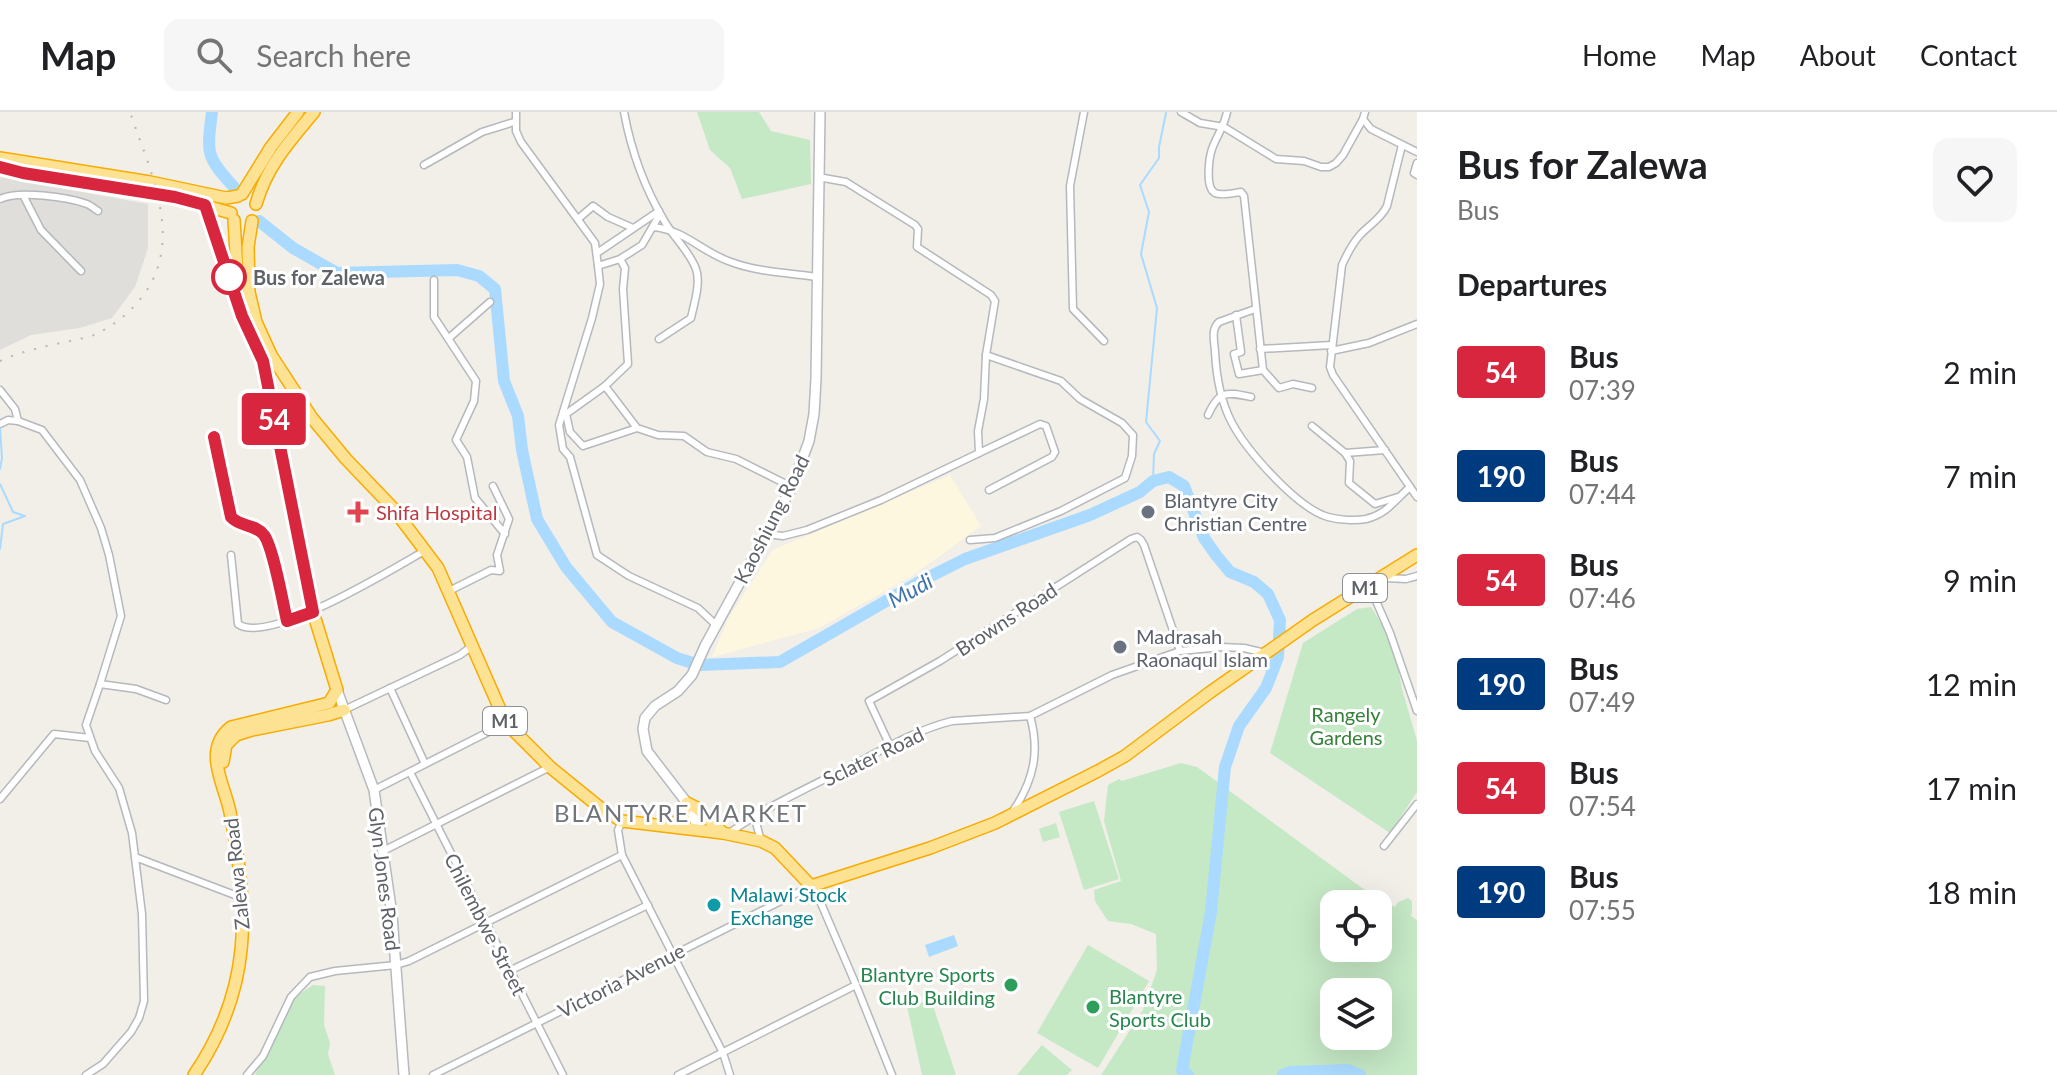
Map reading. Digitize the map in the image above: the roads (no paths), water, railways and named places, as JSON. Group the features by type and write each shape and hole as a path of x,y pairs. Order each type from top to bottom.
{"highway":[{"path":"239,303 234,202 298,112"},
{"path":"0,167 175,197 233,216 243,224 252,221 262,182 270,168 314,112"},
{"path":"0,158 150,182 226,198 250,196 256,204"},
{"path":"205,205 248,330 263,361 313,612 337,690"},
{"name":"M1","path":"252,221 247,271 249,292 256,322 271,355 312,418 392,507 438,568 506,723 550,767 603,810 622,821 761,841 775,848 811,886 930,848 1010,816 1064,790 1125,756 1268,650 1417,555"},
{"name":"Zalewa Road","path":"229,807 224,797 216,752 224,732 238,724 329,703 337,690"},
{"name":"Zalewa Road","path":"197,1074 234,992 242,946 243,898 224,750 236,735 344,710"},
{"path":"672,826 683,816 687,803 726,834"}],"street":[{"path":"516,112 514,122 521,142 595,243 597,253 600,284 559,425 563,449 570,457 597,555 629,576 698,608 716,625"},
{"path":"624,112 635,157 660,212 696,267 697,285 691,318 659,339"},
{"name":"Kaoshiung Road","path":"699,830 687,803 653,762 644,742 643,729 649,712 678,691 692,675 792,487 809,441 814,414 820,112"},
{"path":"1084,112 1070,186 1073,309 1104,341"},
{"path":"1181,112 1200,123 1224,127 1276,159 1304,161 1321,167 1329,167 1343,155 1364,115"},
{"path":"1227,112 1224,127 1212,149 1209,185 1218,194 1241,192 1244,196 1263,370 1279,388 1293,384 1312,388"},
{"path":"1364,115 1371,129 1417,152"},
{"path":"424,165 482,132 514,122"},
{"path":"1402,145 1387,206 1383,214 1360,234 1342,265 1330,367 1417,497"},
{"path":"1417,163 1414,173 1417,175"},
{"path":"818,177 846,182 915,225 918,229 917,247 991,295 995,301 986,355 984,399 978,431 979,453"},
{"path":"0,199 23,195 62,198 89,204 98,211"},
{"path":"23,195 41,230 81,271"},
{"path":"578,219 593,206 608,217 633,228"},
{"path":"598,266 620,259 642,245 660,212"},
{"path":"597,253 660,212"},
{"path":"653,227 669,228 733,263 817,277"},
{"path":"620,259 625,268 623,289 628,364 605,386 566,414 570,432 583,446 637,428"},
{"path":"434,280 434,317 476,381 474,401 456,440 467,457 475,498 505,534"},
{"path":"449,338 490,302"},
{"path":"1255,309 1214,326 1215,362 1223,395 1231,421 1252,451 1291,493 1328,517 1366,519 1387,510 1410,487"},
{"path":"1236,315 1241,352 1234,354 1239,374 1263,370"},
{"path":"1260,349 1332,348 1369,343 1417,324"},
{"path":"970,540 995,538 1061,511 1125,478 1132,456 1133,435 1109,414 1080,399 1061,381 986,355"},
{"path":"605,386 637,428 658,435 684,436 707,452 736,459 792,487"},
{"path":"0,390 15,409 18,421"},
{"path":"1208,415 1215,399 1229,392 1251,397"},
{"path":"0,424 8,420 18,421 42,430 80,480 105,541 121,616 86,725 95,751 119,788 132,833 144,944 145,988 142,1010 131,1032 107,1060 86,1075"},
{"path":"766,534 783,536 807,530 881,500 1040,424 1046,426 1055,452 1052,457 989,490"},
{"path":"1312,426 1345,453 1350,461 1349,483 1358,492 1375,504 1398,497"},
{"path":"214,437 231,517 235,522 259,529 268,542 287,621"},
{"path":"1345,453 1385,450"},
{"path":"449,591 491,570 500,571 497,555 509,519 493,486"},
{"name":"Browns Road","path":"890,746 869,701 940,661 1137,537 1141,540 1180,651"},
{"path":"231,555 238,624 247,629 265,627 313,612 426,550"},
{"path":"1382,578 1417,576"},
{"path":"1369,585 1390,633 1417,711"},
{"path":"344,710 460,655 472,646"},
{"path":"1010,816 1028,783 1034,761 1036,749 1030,716 1112,675 1180,651 1221,647 1268,650"},
{"path":"100,684 136,689 166,700"},
{"path":"390,688 425,764"},
{"name":"Glyn Jones Road","path":"337,690 374,790 396,965 404,1075"},
{"name":"Sclater Road","path":"726,834 754,815 941,723 1030,716"},
{"path":"374,790 506,723"},
{"path":"0,799 54,734 90,738"},
{"path":"383,851 550,767"},
{"name":"Chilembwe Street","path":"410,772 563,1075"},
{"path":"1384,846 1417,804"},
{"path":"754,815 761,841"},
{"path":"622,821 618,830 622,855 723,1053 730,1075"},
{"path":"247,1075 263,1056 291,997 310,977 335,971 396,965 423,955 622,855"},
{"path":"135,857 243,898"},
{"path":"811,886 892,1075"},
{"name":"Victoria Avenue","path":"433,1075 811,886"},
{"path":"509,971 648,905"},
{"path":"678,1075 856,985"}],"water":[{"path":"954,935 958,946 929,957 925,945"}],"waterway":[{"name":"Mudi","path":"212,112 210,153 234,187"},
{"path":"1153,481 1154,454 1160,441 1146,422 1157,308 1141,254 1149,212 1140,185 1159,158 1166,113"},
{"name":"Mudi","path":"259,221 293,248 337,273 457,270 479,276 495,289 504,381 518,416 537,519 566,567 612,622 677,658 699,665 780,662 965,559 1090,515 1140,492 1153,481 1169,477 1184,486 1204,538 1216,555 1230,572 1254,582 1268,594 1280,620 1278,657 1266,688 1239,726 1225,767 1211,912 1182,1070 1188,1075"},
{"path":"0,429 0,469"},
{"path":"0,484 13,512 25,516 3,524 0,549"},
{"name":"Mudi","path":"1283,1075 1290,1072 1348,1070 1360,1075"}],"railway":[{"path":"0,361 101,331 115,323 145,293 162,249 162,226 153,180 130,112"}],"place":[{"name":"Bus for Zalewa","path":"229,277"},
{"name":"Shifa Hospital","path":"358,512"},
{"name":"Blantyre City Christian Centre","path":"1148,512"},
{"name":"Madrasah Raonaqul Islam","path":"1120,647"},
{"name":"Malawi Stock Exchange","path":"714,905"},
{"name":"Blantyre Sports Club Building","path":"1011,985"},
{"name":"Blantyre Sports Club","path":"1093,1007"}],"district":[{"name":"BLANTYRE MARKET","path":"681,812"}],"park label":[{"name":"Rangely Gardens","path":"1346,726"}]}
